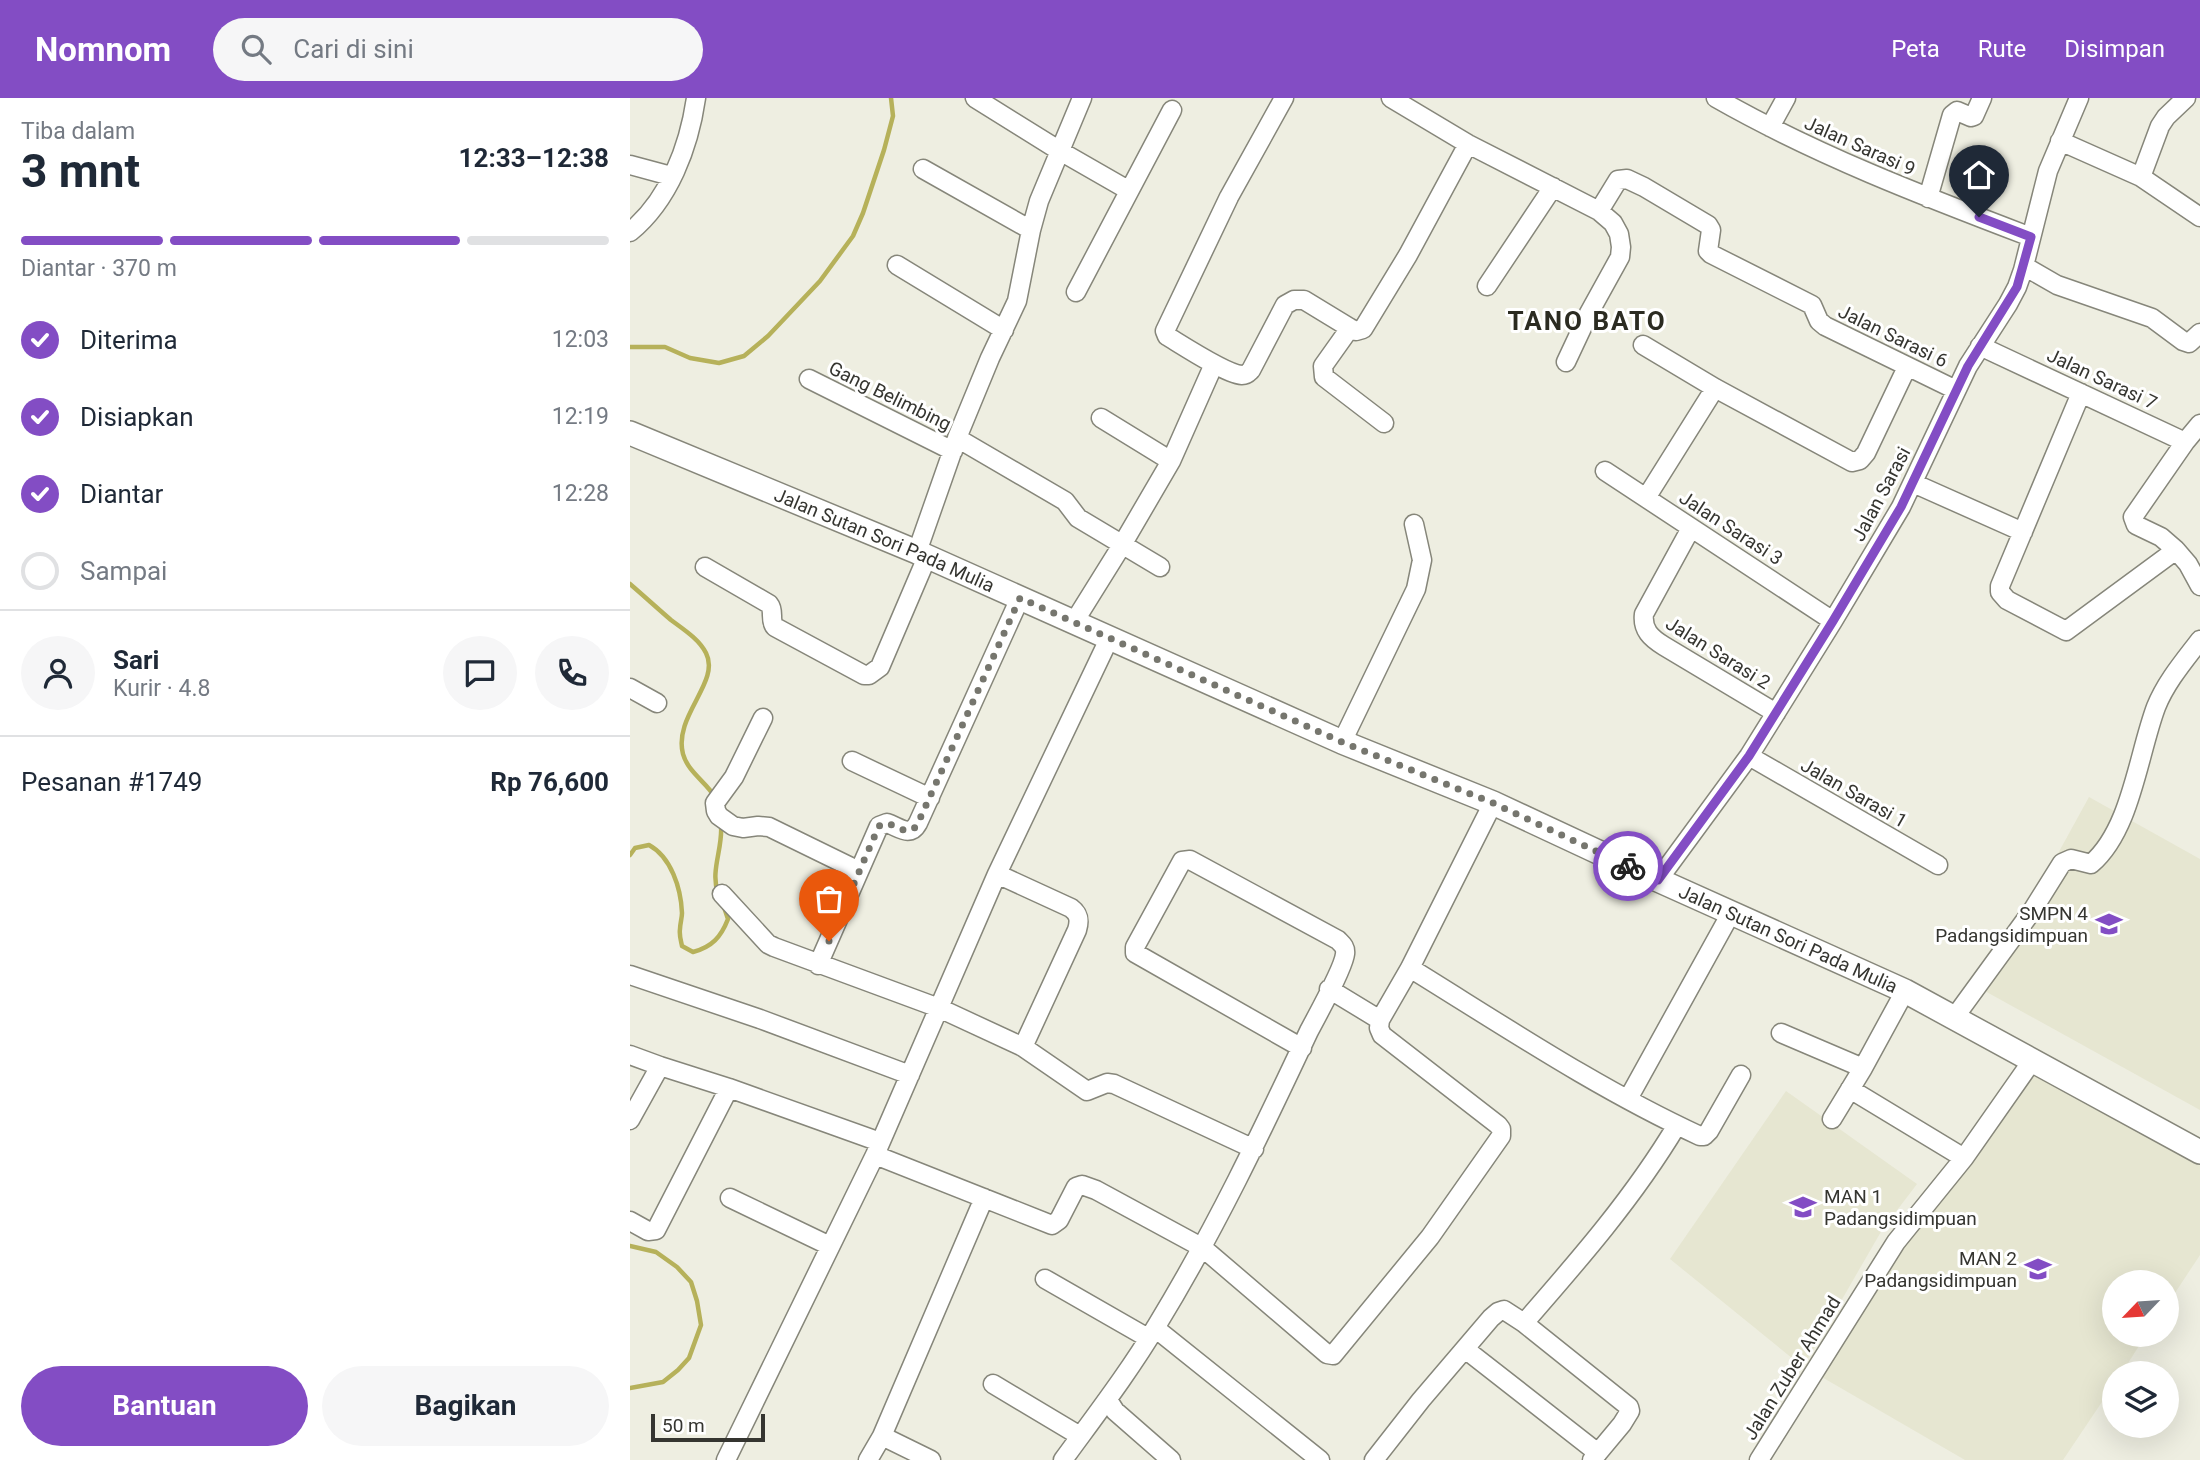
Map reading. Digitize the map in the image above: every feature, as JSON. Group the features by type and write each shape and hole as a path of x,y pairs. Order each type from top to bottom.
{"street":[{"path":"630,232 651,211 671,176 692,125 696,98"},
{"path":"975,98 1128,190"},
{"path":"705,567 769,604 773,624 779,630 864,675 869,675 880,667 922,555 955,444 1021,289 1039,201 1082,98"},
{"path":"1284,98 1240,175 1164,331 1167,336 1214,364 1241,375 1249,372 1285,305 1294,300 1304,300 1356,331 1363,329 1378,307 1468,144"},
{"path":"1391,98 1468,144 1599,211 1613,223 1619,234 1619,257 1566,362"},
{"name":"Jalan Sarasi 9","path":"1716,98 1807,146 1928,198 2031,237"},
{"path":"1770,128 1786,98"},
{"path":"1928,198 1952,115 1957,111 1974,116 1982,98"},
{"name":"Jalan Sarasi","path":"1658,880 1749,756 1833,621 1913,483 1956,390 1980,346 2008,304 2024,266 2048,171 2079,98"},
{"path":"2141,177 2160,126 2186,98"},
{"path":"1076,292 1172,110"},
{"path":"2060,141 2141,177 2200,217"},
{"path":"630,165 671,176"},
{"path":"923,169 1031,230"},
{"name":"Jalan Sarasi 6","path":"1599,211 1618,180 1627,179 1644,187 1708,225 1711,230 1708,249 1711,254 1812,305 1819,321 1825,326 1956,390"},
{"path":"1487,286 1553,187"},
{"path":"897,265 1004,330"},
{"path":"2024,266 2057,285 2152,318 2183,341 2189,343 2200,333"},
{"path":"1350,328 1323,366 1323,374 1327,381 1384,423"},
{"path":"1643,345 1852,462 1866,453 1907,367"},
{"name":"Jalan Sarasi 7","path":"1980,346 2185,442"},
{"path":"1074,622 1171,461 1214,364"},
{"name":"Gang Belimbing","path":"809,379 955,444 1065,501 1078,518 1160,567"},
{"path":"1647,498 1716,388"},
{"path":"2081,393 2000,586 2000,592 2007,600 2066,631 2176,550"},
{"path":"1101,418 1171,461"},
{"path":"2200,424 2133,517 2136,525 2161,537 2176,550 2200,586"},
{"name":"Jalan Sutan Sori Pada Mulia","path":"630,433 922,555 1342,742 1493,803 1905,991 2200,1153"},
{"name":"Jalan Sarasi 3","path":"1605,471 1833,621"},
{"path":"1913,483 2023,532"},
{"path":"1342,742 1416,589 1422,560 1414,524"},
{"name":"Jalan Sarasi 2","path":"1692,528 1644,614 1643,624 1653,639 1776,713"},
{"path":"818,965 879,826 887,823 906,831 913,830 1020,598"},
{"path":"726,1460 878,1149 997,874 1109,639"},
{"path":"1954,1018 2032,911 2062,863 2071,859 2091,864 2108,843 2126,808 2156,708 2169,681 2200,640"},
{"path":"630,688 657,703"},
{"path":"763,718 734,777 715,803 716,811 724,821 743,828 769,827 859,871"},
{"name":"Jalan Sarasi 1","path":"1749,756 1938,865"},
{"path":"852,761 930,798"},
{"path":"630,1055 729,1088 878,1149 1044,1223 1054,1225 1073,1189 1078,1185 1086,1186 1123,1203 1203,1248 1328,1354 1333,1355 1430,1237 1501,1136 1501,1129 1382,1035 1379,1028 1380,1020 1410,968 1493,803"},
{"path":"1063,1460 1108,1400 1203,1248 1254,1149 1302,1048 1345,953 1343,944 1190,860 1184,860 1135,947 1135,953 1302,1048"},
{"path":"997,874 1070,908 1079,917 1077,930 1023,1047"},
{"path":"722,894 768,944 818,965 939,1008 1023,1047 1087,1091 1107,1083 1114,1084 1254,1149"},
{"path":"1628,1099 1731,913"},
{"path":"1410,968 1557,1058 1700,1136 1707,1134 1741,1075"},
{"path":"630,975 760,1019 910,1075"},
{"path":"1329,989 1380,1020"},
{"path":"1832,1119 1905,991"},
{"path":"1781,1033 1863,1068"},
{"name":"Jalan Zuber Ahmad","path":"1759,1460 1896,1242 1964,1158 2032,1061"},
{"path":"630,1120 660,1066"},
{"path":"630,1221 648,1231 656,1230 729,1088"},
{"path":"1850,1089 1964,1158"},
{"path":"1524,1323 1627,1199 1677,1125"},
{"path":"730,1198 831,1246"},
{"path":"868,1460 882,1436 984,1198"},
{"path":"1045,1279 1152,1333 1320,1460"},
{"path":"1374,1460 1465,1349 1500,1311 1506,1310 1524,1323 1629,1407 1629,1415 1595,1456 1465,1349"},
{"path":"993,1384 1080,1436"},
{"path":"1108,1400 1115,1411 1171,1460"},
{"path":"882,1436 931,1460"}],"shaded area":[{"name":"SMPN 4 Padangsidimpuan","path":"2089,797 2200,859 2200,1110 1983,990"},
{"name":"MAN 2 Padangsidimpuan","path":"2032,1069 2200,1165 2200,1255 2179,1287 2179,1270 2102,1270 2102,1348 2138,1348 2129,1361 2102,1361 2102,1402 2063,1460 1965,1460 1820,1376 1900,1243"},
{"name":"MAN 1 Padangsidimpuan","path":"1786,1091 1917,1184 1882,1230 1803,1367 1670,1259"}],"waterway":[{"path":"630,347 665,347 690,358 719,363 744,356 768,336 820,281 853,236 884,150 893,116 891,98"},
{"path":"630,584 695,639 706,653 709,664 707,676 684,726 682,740 685,760 715,797"},
{"path":"718,893 715,876 721,826"},
{"path":"630,855 635,848 649,845 657,850 669,865 681,903 682,946 693,952 715,940 728,919 724,907"},
{"path":"630,1246 656,1252 677,1267 691,1282 701,1325 689,1358 678,1370 663,1382 630,1388"}],"way so far":[{"path":"829,941 879,826 887,823 908,832 916,828 1020,598 1342,742 1493,803 1628,866"}],"place":[{"name":"SMPN 4 Padangsidimpuan","path":"2109,924"},
{"name":"MAN 1 Padangsidimpuan","path":"1803,1207"},
{"name":"MAN 2 Padangsidimpuan","path":"2038,1269"}],"district":[{"name":"TANO BATO","path":"1587,321"}],"route":[{"path":"1628,866 1658,880 1749,756 1901,507 1968,366 2008,304 2023,270 2031,237 1979,217"}]}
